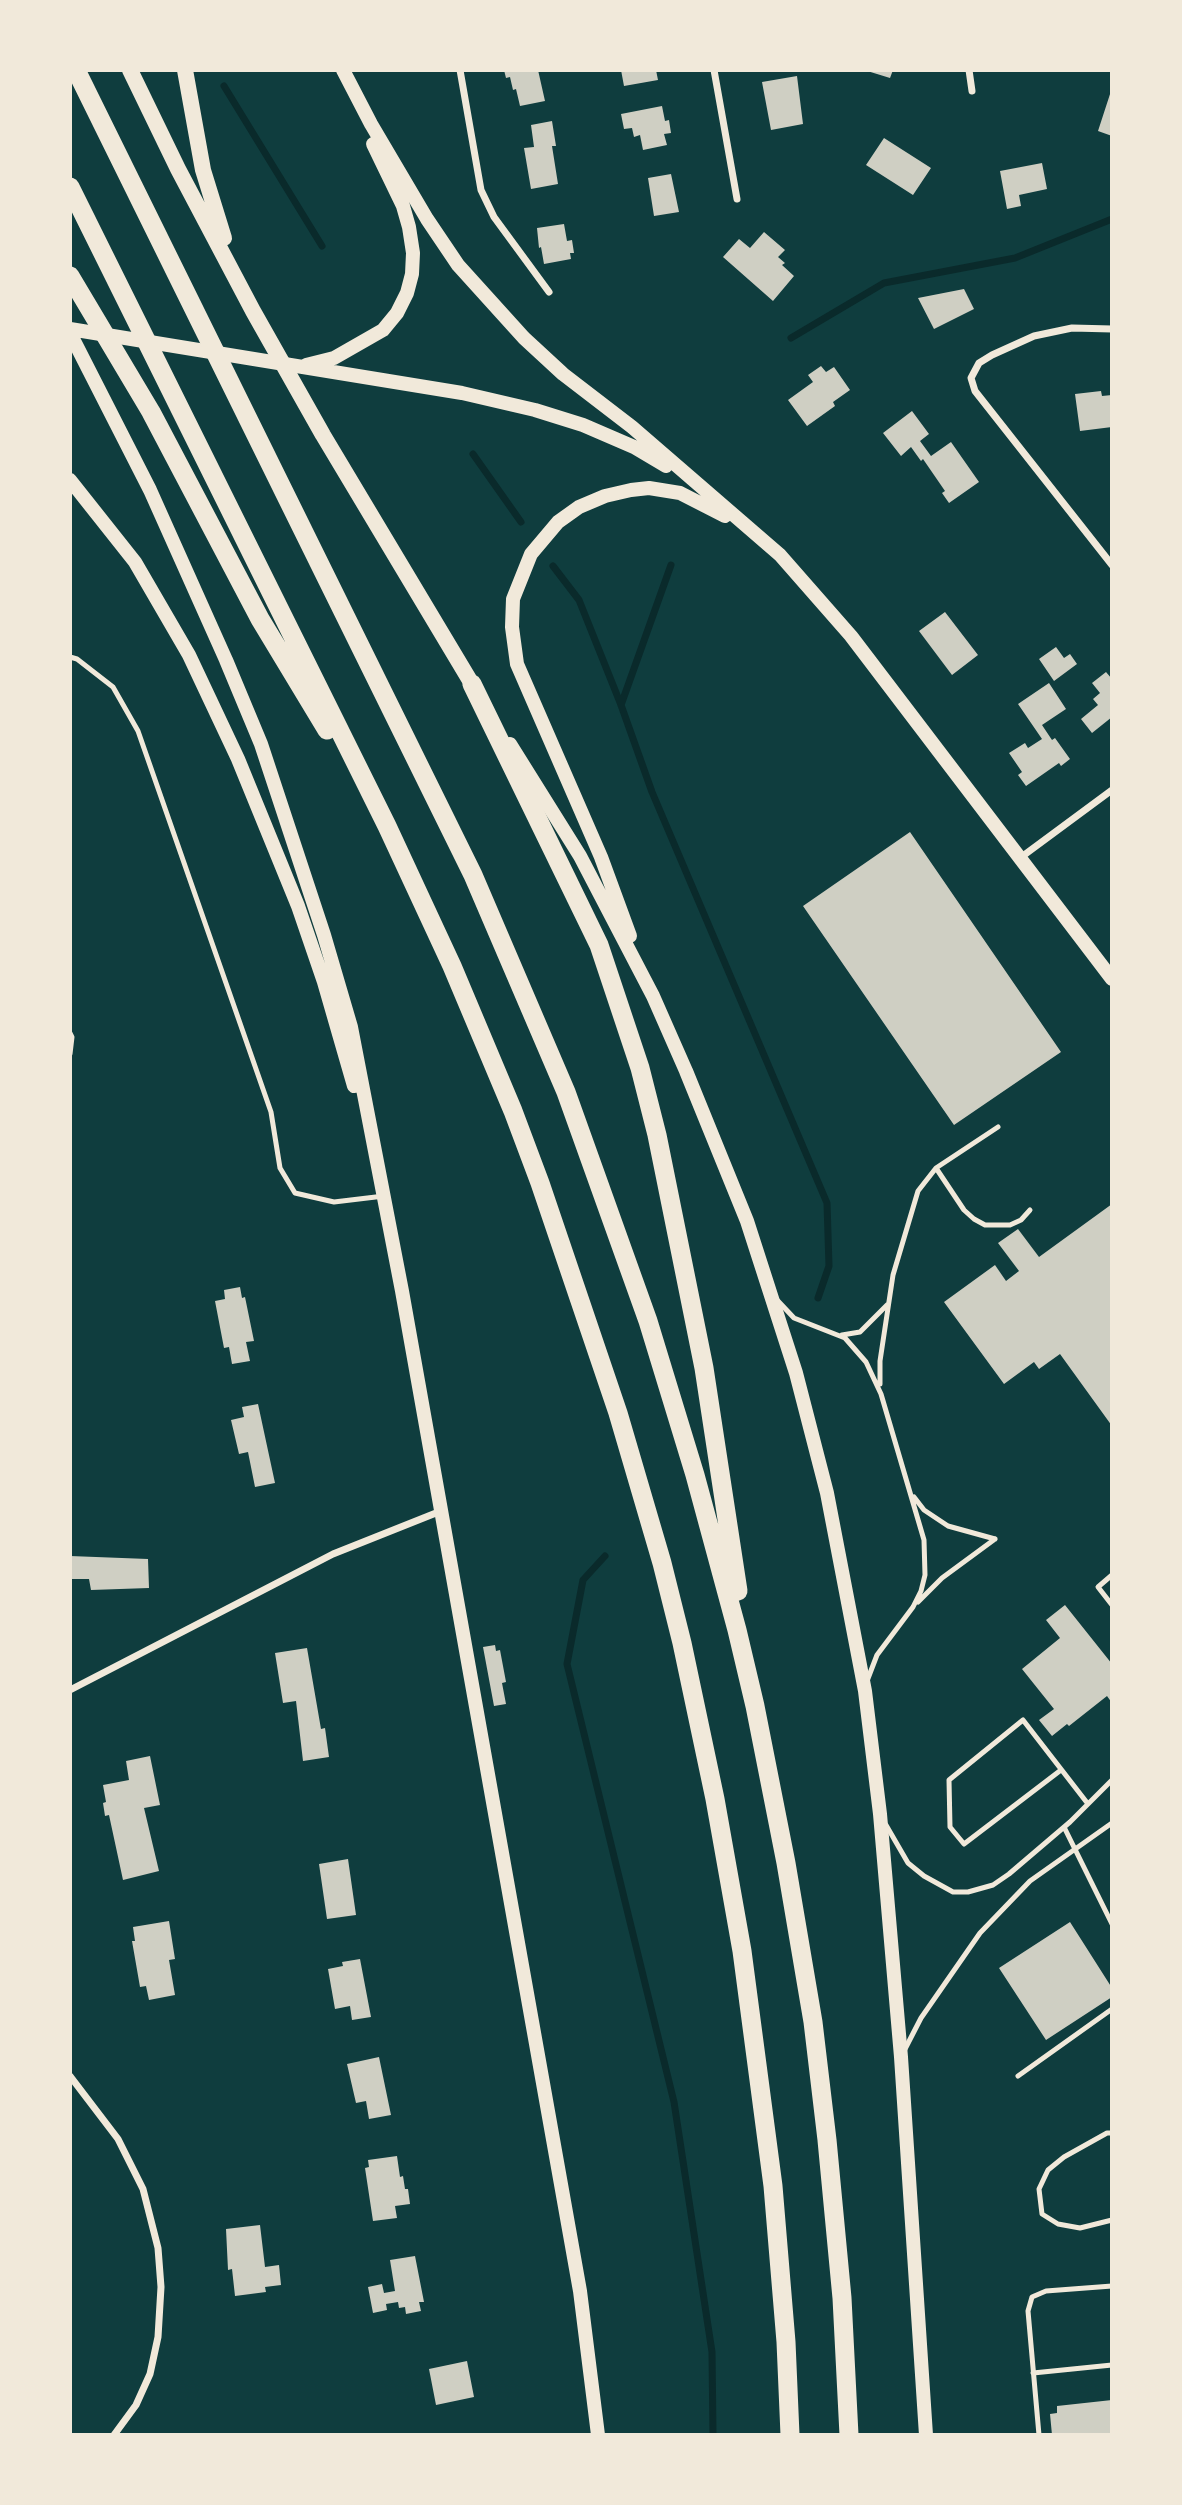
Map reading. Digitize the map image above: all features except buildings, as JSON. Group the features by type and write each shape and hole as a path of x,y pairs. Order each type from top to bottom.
{"highway":[{"path":"76,70 439,803 537,1019 595,1168 673,1396 755,1706"},
{"path":"70,187 387,826 473,1016 540,1183 610,1388 662,1563 712,1786 752,2019 780,2264 790,2435"},
{"path":"70,276 151,412 260,619 387,826"},
{"path":"472,684 599,945 640,1068 657,1135 704,1368 755,1706 786,1863 813,2022 836,2221 849,2431"}],"main road":[{"path":"130,70 178,169 253,311 323,435 472,684 580,856 653,996"},
{"path":"185,70 197,144 214,208 253,311"},
{"path":"298,367 334,358 383,330 397,313 407,293 412,274 413,253 403,206 342,70"},
{"path":"342,70 370,124 458,265 524,338 563,374 632,427 780,555 851,636 1112,979"},
{"path":"70,331 462,393 535,410 583,425 634,447 693,482"},
{"path":"70,331 150,490 261,744 317,913 351,1027 384,1196 580,2291 598,2435"},
{"path":"70,481 135,562 161,603 238,759 302,918 324,982 380,1175"},
{"path":"752,531 705,504 680,494 649,488 631,489 606,496 579,507 558,522 531,554 513,599 512,627 517,664 601,857 653,996 732,1179 796,1373 827,1493 864,1691 880,1814 901,2057 926,2435"},
{"path":"70,497 89,503"}],"street":[{"path":"460,70 481,190 494,217 549,292"},
{"path":"714,70 737,199"},
{"path":"968,70 972,91"},
{"path":"1112,329 1072,328 1034,336 979,363 971,379 975,391 1112,565"},
{"path":"1020,858 1112,790"},
{"path":"70,1690 333,1553 441,1511"},
{"path":"70,2076 118,2138 144,2189 158,2248 161,2287 158,2337 150,2374 136,2405 114,2435"}],"lane":[{"path":"70,657 77,659 113,687 138,731 271,1111 280,1168 295,1193 334,1202 384,1196"},
{"path":"70,1033 70,1054"},
{"path":"881,1394 879,1374 893,1275 918,1191 936,1168 998,1127"},
{"path":"936,1168 964,1210 985,1225 1010,1226 1021,1220 1030,1210"},
{"path":"770,1289 794,1318 839,1335 850,1343 866,1362 881,1394 924,1540 926,1558 921,1591 913,1607"},
{"path":"839,1335 860,1332 889,1303"},
{"path":"864,1691 877,1655 913,1607 942,1578 995,1539 948,1526 924,1510 912,1493"},
{"path":"1112,1575 1098,1587 1112,1605"},
{"path":"1061,1770 964,1844 950,1827 948,1780 1023,1720 1088,1804"},
{"path":"880,1814 908,1863 924,1876 953,1892 968,1892 993,1885 1009,1874 1064,1827 1112,1780"},
{"path":"901,2057 921,2018 953,1968 980,1934 1030,1881 1112,1823"},
{"path":"1064,1827 1112,1924"},
{"path":"1018,2076 1112,2009"},
{"path":"1112,2133 1107,2133 1064,2157 1048,2171 1039,2189 1042,2214 1058,2224 1080,2228 1112,2220"},
{"path":"1039,2435 1027,2311 1032,2297 1046,2291 1112,2286"},
{"path":"1032,2373 1112,2365"}],"waterway":[{"path":"224,86 322,246"},
{"path":"791,338 884,283 1015,258 1112,219"},
{"path":"473,454 521,522"},
{"path":"621,705 671,565"},
{"path":"553,566 579,600 652,792 827,1203 829,1266 818,1298"},
{"path":"605,1556 583,1580 567,1664 674,2102 712,2352 713,2435"}]}
